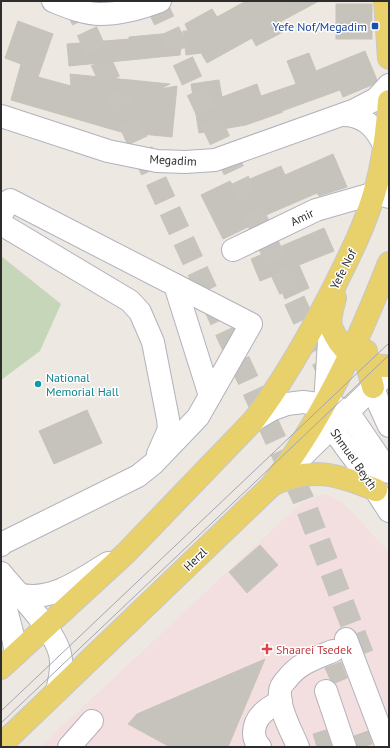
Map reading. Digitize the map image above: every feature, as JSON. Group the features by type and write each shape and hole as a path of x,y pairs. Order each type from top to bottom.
{"main road":[{"path":"385,1 389,58"},
{"name":"Yefe Nof","path":"254,420 270,400 293,362 382,195 384,145 389,101"},
{"path":"271,486 298,450 325,404 359,358 368,316 389,263"},
{"path":"339,277 330,326 336,338 359,358 373,387"},
{"path":"359,358 389,366"},
{"path":"9,661 126,553 254,420"},
{"path":"271,486 286,478 300,475 319,474 350,480 376,490"},
{"name":"Herzl","path":"1,745 271,486"}],"street":[{"path":"53,1 74,10 100,14 124,11 160,1"},
{"name":"Megadim","path":"1,116 108,151 157,161 185,162 215,160 343,115 376,99 389,85"},
{"path":"343,115 352,115 367,121 377,132 384,145"},
{"name":"Amir","path":"233,250 316,210 382,195"},
{"path":"1,545 138,476 153,464 198,417 251,324 10,200 2,214 130,301 140,312 153,342 169,429 164,443 153,464"},
{"path":"175,285 210,396"},
{"name":"Shmuel Beyth","path":"330,326 325,404 326,414 332,427 389,511"},
{"name":"Herzl","path":"271,486 389,372"},
{"path":"373,387 389,426"},
{"path":"254,420 271,410 287,404 303,402 325,404 348,412"},
{"name":"Shmuel Beyth","path":"348,412 389,472"},
{"path":"9,592 38,597 52,593 71,585 126,553"},
{"path":"1,573 9,592 12,632 9,661"},
{"path":"9,592 46,626 56,642 60,655 60,676 57,691"},
{"path":"298,747 280,701 280,691 283,683 304,663 340,645 387,747"},
{"path":"326,691 345,747"},
{"path":"260,747 254,738 254,730 257,720 270,707 280,701"},
{"path":"69,747 92,721"}],"shaded area":[{"name":"Shaarei Tsedek","path":"324,494 342,502 389,552 389,747 40,747 301,503"}],"green space":[{"path":"1,256 61,304 40,351 1,380"}],"building":[{"path":"246,1 319,1 278,23 283,32 256,46 252,38 207,63 201,53 186,55 183,31 188,31 185,24 212,9 217,17"},
{"path":"336,4 372,4 372,39 336,39"},
{"path":"18,21 53,34 38,77 71,86 70,74 170,84 160,89 177,86 172,137 121,132 11,100 21,64 5,58"},
{"path":"182,32 180,55 69,66 67,44 129,39 129,37"},
{"path":"365,51 377,80 372,85 343,97 340,90 246,125 199,133 191,84 219,80 222,97 257,84 261,96 296,84 287,61 309,53 316,71"},
{"path":"333,154 347,187 319,196 317,193 250,222 252,225 223,239 201,195 230,181 233,186 281,166 285,175"},
{"path":"324,228 334,251 299,265 309,288 285,299 275,275 260,281 251,259"},
{"path":"87,410 102,443 54,464 39,431"},
{"path":"260,545 278,565 247,593 229,572"},
{"path":"265,659 228,747 170,747 128,724 137,714"},
{"path":"341,662 347,678 335,683 330,679 325,668"},
{"path":"326,730 332,747 317,747 313,734"},
{"path":"368,731 372,744 357,747 354,736"}],"tunnel":[{"path":"73,1 303,499 365,660"},
{"path":"155,1 330,377"}],"tram line":[{"path":"1,711 389,343"},
{"path":"1,723 389,355"}],"place":[{"name":"Yefe Nof/Megadim","path":"375,26"},
{"name":"National Memorial Hall","path":"38,384"},
{"name":"Shaarei Tsedek","path":"267,649"}]}
